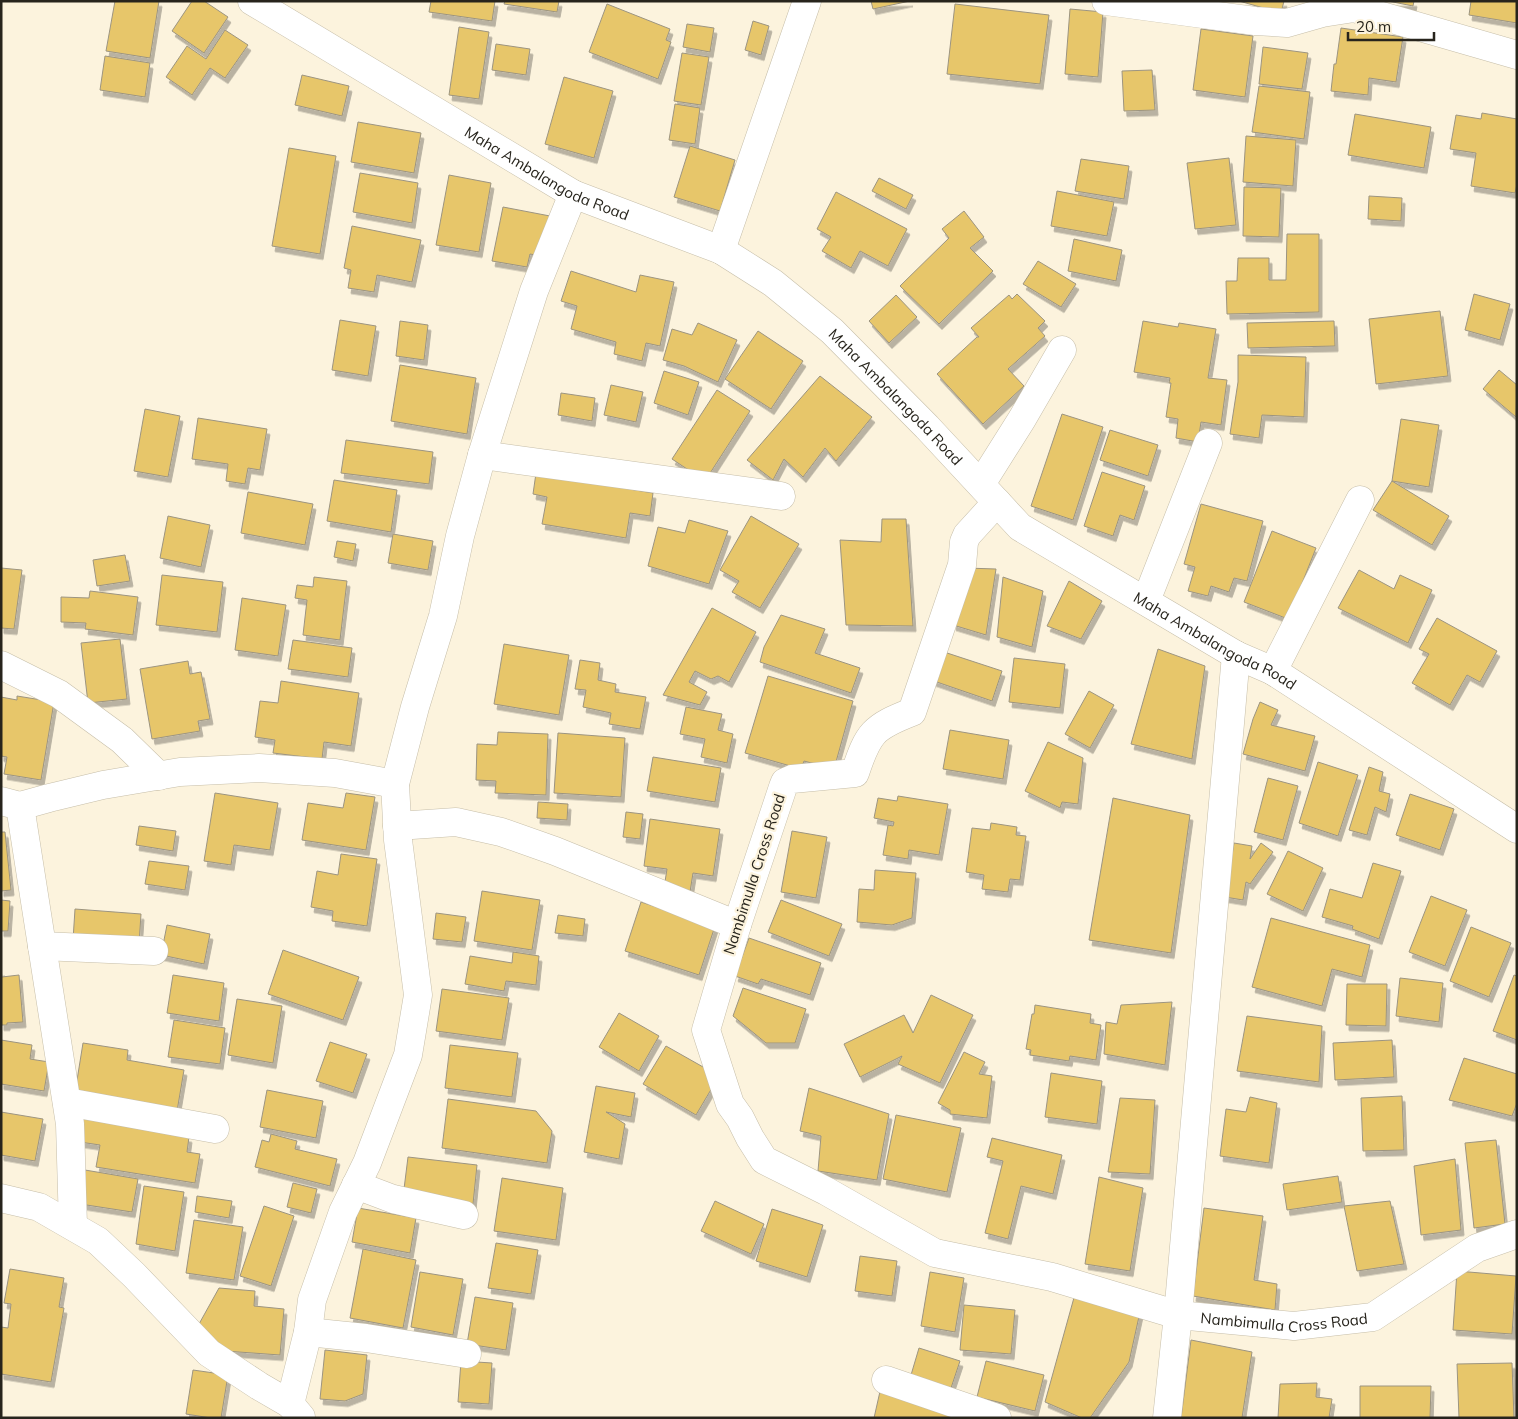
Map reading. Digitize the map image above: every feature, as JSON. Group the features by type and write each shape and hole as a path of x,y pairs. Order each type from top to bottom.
{"street":[{"name":"Maha Ambalangoda Road","path":"252,1 573,194 721,250 773,283 832,331 927,427 1020,527 1236,655 1273,671 1517,829"},
{"path":"721,250 807,1"},
{"path":"1106,1 1255,21 1288,23 1354,4 1517,55"},
{"path":"1,1198 39,1207 98,1241 134,1275 209,1354 296,1411 312,1300 343,1212 367,1163 408,1055 418,995 399,849 394,784 415,707 444,616 460,536 482,455 534,291 573,194"},
{"path":"989,493 1022,419 1062,350"},
{"path":"1146,601 1208,443"},
{"path":"482,455 781,496"},
{"name":"Nambimulla Cross Road","path":"989,493 964,542 962,565 912,712 887,723 873,733 864,747 855,773 799,778 785,782 737,925 706,1030 730,1104 764,1160 826,1191 935,1253 1052,1277 1178,1315 1294,1326 1373,1317 1477,1248 1517,1234"},
{"path":"1273,671 1360,500"},
{"path":"1167,1418 1178,1315 1236,655"},
{"path":"1,665 59,694 122,740 158,776"},
{"path":"73,1226 70,1124 67,1102 42,946 11,803 49,798 180,772 259,768 335,773 394,784"},
{"path":"397,826 456,822 502,832 555,851 737,925"},
{"path":"42,946 154,951"},
{"path":"67,1102 215,1129"},
{"path":"356,1185 393,1199 464,1215"},
{"path":"308,1332 366,1338 467,1354"},
{"path":"886,1380 997,1418"}],"building":[{"path":"115,1 159,1 150,58 106,51"},
{"path":"192,1 204,1 228,17 204,53 172,31"},
{"path":"431,1 495,1 492,21 429,12"},
{"path":"505,1 559,1 557,12 504,4"},
{"path":"871,1 910,1 873,9"},
{"path":"1239,1 1284,1 1281,13"},
{"path":"1388,1 1414,1 1413,6"},
{"path":"1471,1 1517,1 1517,23 1469,15"},
{"path":"607,4 670,29 666,40 671,42 658,79 589,52"},
{"path":"955,4 1049,15 1040,84 947,74"},
{"path":"1070,9 1103,12 1098,77 1065,74"},
{"path":"753,21 769,26 761,55 745,50"},
{"path":"687,24 714,28 710,52 683,47"},
{"path":"459,27 489,32 479,99 449,95"},
{"path":"1341,28 1403,37 1396,82 1369,78 1368,95 1331,91"},
{"path":"1201,29 1253,36 1245,97 1193,90"},
{"path":"225,30 248,45 225,78 210,68 192,95 166,77 187,46 206,59"},
{"path":"496,44 530,49 526,75 492,70"},
{"path":"1263,47 1308,53 1302,89 1259,84"},
{"path":"682,53 709,57 701,105 674,101"},
{"path":"105,56 150,63 145,97 100,90"},
{"path":"1152,70 1155,110 1124,111 1122,71"},
{"path":"302,75 349,86 342,116 295,105"},
{"path":"564,77 613,91 594,158 545,144"},
{"path":"1259,86 1310,92 1304,139 1252,132"},
{"path":"675,104 700,108 695,144 669,140"},
{"path":"1482,113 1517,119 1517,184 1515,193 1471,186 1476,153 1450,149 1456,115 1481,119"},
{"path":"1355,114 1431,127 1424,168 1348,155"},
{"path":"358,122 421,133 414,173 351,162"},
{"path":"1246,136 1296,140 1293,186 1243,182"},
{"path":"690,146 735,160 720,211 674,197"},
{"path":"289,148 336,156 320,254 272,246"},
{"path":"1229,158 1236,225 1195,229 1187,163"},
{"path":"1081,159 1129,166 1124,199 1075,191"},
{"path":"360,173 418,183 412,223 353,212"},
{"path":"449,175 491,183 479,252 436,245"},
{"path":"879,178 913,195 906,209 872,191"},
{"path":"1244,187 1281,188 1279,237 1243,236"},
{"path":"1057,191 1114,202 1107,236 1051,226"},
{"path":"836,192 907,229 888,266 860,251 851,268 822,251 831,237 817,229"},
{"path":"1369,196 1402,198 1401,221 1368,219"},
{"path":"503,207 550,216 541,256 530,254 527,267 492,261"},
{"path":"964,211 984,237 970,248 993,271 939,324 900,286 949,238 942,229"},
{"path":"352,226 421,240 412,282 377,275 374,292 348,288 351,270 344,268"},
{"path":"1287,234 1319,234 1319,312 1227,314 1226,281 1237,281 1238,258 1269,258 1269,280 1286,280"},
{"path":"1074,239 1122,250 1116,281 1068,271"},
{"path":"1038,261 1076,284 1061,307 1023,284"},
{"path":"571,271 636,292 640,275 674,282 660,346 646,343 642,361 614,354 616,342 571,329 577,306 561,301"},
{"path":"1017,294 1045,321 1038,328 1045,336 1008,369 1024,386 983,424 937,374 979,337 971,328 1009,295 1012,299"},
{"path":"1474,294 1510,304 1500,340 1465,330"},
{"path":"896,295 917,317 889,343 869,321"},
{"path":"1440,311 1448,376 1376,384 1369,319"},
{"path":"340,320 376,326 368,376 332,370"},
{"path":"400,321 428,325 424,360 396,356"},
{"path":"1143,321 1178,327 1179,323 1216,329 1208,378 1227,380 1221,425 1201,422 1198,442 1176,438 1178,419 1166,417 1171,383 1169,383 1170,378 1134,372"},
{"path":"1334,321 1335,346 1248,348 1247,323"},
{"path":"698,323 737,340 718,382 684,366 663,360 672,329 692,335"},
{"path":"758,331 803,361 771,409 725,379"},
{"path":"1238,355 1306,357 1304,417 1262,415 1259,438 1230,434 1238,382"},
{"path":"400,365 476,378 467,434 391,421"},
{"path":"1499,370 1517,385 1516,417 1483,389"},
{"path":"664,371 699,382 688,415 654,403"},
{"path":"820,376 872,417 836,461 825,448 803,477 784,459 773,480 747,460"},
{"path":"611,385 643,392 636,422 604,415"},
{"path":"717,390 750,411 705,481 672,459"},
{"path":"561,393 595,398 592,421 558,415"},
{"path":"145,409 180,416 168,477 134,471"},
{"path":"1062,414 1103,427 1073,520 1031,506"},
{"path":"198,418 267,429 260,470 248,468 245,484 226,481 228,464 192,459"},
{"path":"1401,419 1439,425 1429,487 1392,481"},
{"path":"1110,430 1158,445 1148,476 1100,460"},
{"path":"346,440 433,452 429,484 341,473"},
{"path":"1102,472 1145,486 1134,520 1120,515 1113,536 1084,526"},
{"path":"536,473 653,493 650,516 630,513 626,538 542,524 547,497 533,494"},
{"path":"334,480 397,490 391,532 327,521"},
{"path":"1392,481 1449,516 1432,545 1373,510"},
{"path":"248,492 313,504 305,545 241,533"},
{"path":"1201,504 1263,521 1247,581 1234,578 1229,592 1211,586 1208,596 1188,591 1195,567 1184,564"},
{"path":"168,516 210,525 201,567 160,558"},
{"path":"751,516 799,544 760,608 732,592 739,581 720,570"},
{"path":"882,519 906,519 913,626 846,625 840,540 881,542"},
{"path":"689,520 728,531 709,584 648,566 658,527 685,533"},
{"path":"1272,531 1316,548 1288,619 1244,602"},
{"path":"393,534 433,541 428,570 388,563"},
{"path":"337,541 356,544 353,561 334,557"},
{"path":"125,555 130,581 97,586 93,560"},
{"path":"1,568 22,570 14,629 1,628"},
{"path":"966,568 996,569 986,635 953,625"},
{"path":"1359,570 1394,589 1400,575 1432,590 1408,643 1338,608"},
{"path":"162,575 223,582 217,632 156,625"},
{"path":"314,577 347,581 340,640 303,635 307,600 295,598 297,585 313,587"},
{"path":"1003,577 1043,591 1032,647 997,637"},
{"path":"1069,581 1102,601 1081,639 1047,626"},
{"path":"90,591 138,597 133,635 85,629 86,623 61,622 61,597 89,598"},
{"path":"242,598 286,605 278,656 235,650"},
{"path":"712,608 756,632 729,682 718,676 711,679 695,671 689,682 707,692 700,705 663,695"},
{"path":"781,615 825,629 815,653 860,668 851,693 760,662 764,647"},
{"path":"1437,618 1497,651 1480,682 1467,675 1450,705 1412,683 1429,654 1419,649"},
{"path":"120,639 127,699 88,703 81,643"},
{"path":"293,640 352,648 348,677 288,669"},
{"path":"504,644 569,655 559,715 494,704"},
{"path":"1158,649 1205,666 1192,759 1131,744"},
{"path":"941,651 1002,671 992,701 931,680"},
{"path":"1014,658 1065,664 1060,708 1009,702"},
{"path":"580,660 600,663 598,680 616,684 615,692 646,697 640,729 609,724 611,713 583,707 586,690 575,689"},
{"path":"188,661 190,674 201,672 210,719 198,721 200,731 152,739 140,669"},
{"path":"768,676 853,701 834,769 804,761 801,769 745,753"},
{"path":"281,681 359,693 351,746 324,742 322,759 273,753 275,740 255,737 260,701 278,703"},
{"path":"1089,691 1114,705 1090,748 1065,734"},
{"path":"17,696 54,702 41,780 4,774 7,757 1,756 1,697 17,700"},
{"path":"1260,702 1278,710 1271,725 1315,736 1305,771 1243,754"},
{"path":"686,707 722,714 718,730 733,734 727,763 701,757 705,739 680,734"},
{"path":"950,730 1009,740 1003,779 943,769"},
{"path":"498,732 548,734 546,795 495,793 496,781 476,780 477,744 497,745"},
{"path":"558,733 625,738 621,797 554,793"},
{"path":"1048,742 1083,758 1078,804 1062,802 1060,808 1025,791"},
{"path":"653,757 721,768 715,802 647,791"},
{"path":"1318,762 1358,775 1338,836 1299,823"},
{"path":"1369,767 1383,772 1379,791 1390,794 1386,812 1375,807 1367,835 1349,830"},
{"path":"1268,778 1298,786 1283,840 1254,832"},
{"path":"215,793 278,803 270,850 234,845 231,865 204,861"},
{"path":"346,793 375,797 366,850 302,840 308,803 343,808"},
{"path":"1410,794 1454,809 1440,850 1396,835"},
{"path":"898,796 948,804 939,855 909,850 908,859 883,855 888,825 893,826 894,822 874,818 878,798 897,801"},
{"path":"1113,798 1190,815 1171,953 1089,940"},
{"path":"538,802 568,804 567,820 537,818"},
{"path":"626,812 643,814 640,839 623,837"},
{"path":"650,819 720,829 713,876 693,873 690,892 664,888 667,869 644,866"},
{"path":"991,823 1017,827 1016,835 1026,836 1020,880 1010,879 1008,892 982,889 984,875 966,872 972,828 990,830"},
{"path":"139,826 176,831 173,851 136,845"},
{"path":"792,831 827,837 816,898 781,892"},
{"path":"1,832 5,832 11,890 1,891"},
{"path":"1234,843 1252,846 1250,859 1261,843 1273,852 1250,884 1246,882 1243,900 1225,897"},
{"path":"1288,851 1323,868 1303,911 1267,894"},
{"path":"341,854 377,859 367,926 332,921 333,911 311,907 317,871 338,875"},
{"path":"149,861 189,866 185,890 145,884"},
{"path":"1373,863 1401,871 1379,939 1352,929 1353,926 1322,917 1330,889 1362,898"},
{"path":"875,870 916,873 912,918 892,925 857,922 859,889 874,890"},
{"path":"482,891 540,900 532,950 474,941"},
{"path":"1431,896 1467,910 1445,966 1409,952"},
{"path":"1,900 10,901 8,931 1,931"},
{"path":"781,900 842,924 829,956 768,932"},
{"path":"641,902 715,926 699,975 625,951"},
{"path":"75,909 141,914 139,944 73,940"},
{"path":"436,913 466,917 462,942 433,939"},
{"path":"558,915 585,919 583,936 555,933"},
{"path":"1271,918 1370,945 1362,977 1332,969 1322,1006 1252,987"},
{"path":"167,925 210,934 204,964 161,955"},
{"path":"1471,927 1511,943 1489,997 1450,981"},
{"path":"749,938 821,963 810,995 761,979 758,984 735,976"},
{"path":"283,950 359,977 343,1020 268,994"},
{"path":"513,952 539,956 536,985 506,981 504,991 465,984 470,956 512,963"},
{"path":"1,970 2,977 19,975 23,1022 1,1025"},
{"path":"173,975 224,983 219,1021 167,1013"},
{"path":"1514,975 1517,976 1517,1040 1493,1031"},
{"path":"1400,978 1443,983 1439,1022 1396,1016"},
{"path":"1347,984 1387,984 1386,1026 1346,1025"},
{"path":"743,988 806,1009 795,1043 766,1043 733,1016"},
{"path":"442,989 509,998 502,1040 436,1031"},
{"path":"931,995 973,1015 940,1083 898,1064 902,1056 860,1077 844,1044 904,1015 913,1033"},
{"path":"237,999 282,1006 273,1063 228,1055"},
{"path":"1172,1002 1165,1065 1104,1054 1106,1022 1117,1024 1121,1005"},
{"path":"1035,1005 1091,1014 1090,1023 1101,1025 1096,1060 1070,1056 1069,1061 1030,1055 1031,1050 1026,1049"},
{"path":"619,1013 659,1036 639,1071 599,1047"},
{"path":"1247,1016 1322,1026 1319,1082 1237,1071"},
{"path":"174,1020 225,1028 220,1064 168,1057"},
{"path":"1,1040 32,1045 30,1059 49,1062 44,1091 1,1084"},
{"path":"1392,1040 1394,1077 1335,1080 1333,1043"},
{"path":"330,1042 367,1054 353,1093 316,1081"},
{"path":"83,1043 128,1050 127,1060 184,1070 176,1117 74,1099"},
{"path":"450,1045 518,1053 512,1097 445,1088"},
{"path":"666,1046 719,1076 696,1115 643,1084"},
{"path":"964,1052 985,1062 979,1074 992,1076 987,1118 950,1114 950,1110 938,1103"},
{"path":"1464,1058 1517,1074 1517,1103 1512,1116 1449,1100"},
{"path":"1051,1073 1102,1081 1097,1124 1045,1117"},
{"path":"596,1086 635,1093 631,1117 606,1112 625,1124 619,1159 584,1152"},
{"path":"809,1088 889,1114 877,1180 818,1171 821,1136 800,1131"},
{"path":"267,1090 323,1101 316,1138 260,1127"},
{"path":"1402,1096 1404,1150 1363,1151 1361,1098"},
{"path":"1250,1097 1277,1103 1269,1163 1220,1156 1226,1109 1246,1112"},
{"path":"1120,1098 1155,1100 1150,1174 1108,1172"},
{"path":"448,1099 536,1111 552,1131 547,1163 442,1148"},
{"path":"1,1112 43,1119 35,1161 1,1155"},
{"path":"896,1115 961,1128 947,1192 883,1179"},
{"path":"77,1117 189,1137 187,1152 200,1154 195,1183 96,1167 100,1145 73,1141"},
{"path":"271,1134 297,1141 295,1149 337,1159 330,1186 255,1167 262,1140 269,1142"},
{"path":"992,1138 1062,1155 1053,1194 1021,1186 1008,1239 985,1233 1003,1161 987,1157"},
{"path":"1496,1140 1505,1224 1474,1228 1465,1143"},
{"path":"408,1157 477,1165 473,1204 403,1197"},
{"path":"1455,1159 1461,1230 1421,1235 1414,1166"},
{"path":"85,1170 138,1179 132,1212 80,1204"},
{"path":"1338,1176 1342,1202 1287,1210 1283,1184"},
{"path":"1099,1177 1143,1188 1130,1271 1085,1264"},
{"path":"502,1178 563,1188 556,1240 494,1231"},
{"path":"293,1183 317,1189 311,1213 287,1207"},
{"path":"144,1186 184,1192 175,1251 136,1244"},
{"path":"197,1196 232,1201 229,1218 195,1212"},
{"path":"715,1201 764,1224 751,1254 701,1231"},
{"path":"1390,1201 1404,1264 1357,1271 1344,1206"},
{"path":"264,1206 294,1216 271,1286 240,1276"},
{"path":"358,1208 416,1218 410,1253 352,1242"},
{"path":"1204,1208 1263,1216 1254,1280 1277,1284 1275,1310 1193,1296"},
{"path":"772,1209 823,1225 807,1277 756,1261"},
{"path":"194,1220 243,1227 234,1280 186,1273"},
{"path":"496,1243 538,1250 531,1294 488,1288"},
{"path":"363,1249 416,1260 403,1328 350,1318"},
{"path":"860,1256 897,1261 892,1296 855,1291"},
{"path":"10,1269 64,1278 59,1307 64,1308 51,1382 1,1374 1,1327 8,1328 11,1304 4,1303"},
{"path":"1457,1271 1516,1276 1512,1334 1453,1330"},
{"path":"420,1272 463,1279 453,1335 411,1327"},
{"path":"930,1272 964,1278 955,1332 921,1326"},
{"path":"219,1288 255,1291 254,1306 284,1309 280,1355 225,1351 199,1324"},
{"path":"1075,1294 1140,1312 1129,1362 1090,1418 1082,1418 1045,1402"},
{"path":"475,1297 513,1303 506,1350 467,1344"},
{"path":"964,1305 1015,1310 1011,1354 960,1350"},
{"path":"1191,1340 1252,1352 1242,1418 1181,1418"},
{"path":"919,1348 960,1361 951,1388 911,1375"},
{"path":"325,1350 367,1355 363,1394 345,1401 320,1399"},
{"path":"461,1361 492,1363 489,1404 458,1402"},
{"path":"986,1361 1044,1375 1035,1411 977,1397"},
{"path":"1512,1363 1514,1418 1459,1418 1457,1364"},
{"path":"193,1370 228,1375 221,1418 186,1414"},
{"path":"1317,1383 1316,1397 1332,1399 1329,1418 1278,1418 1280,1384"},
{"path":"1360,1386 1431,1386 1430,1418 1360,1418"},
{"path":"881,1387 962,1418 874,1418"}]}
